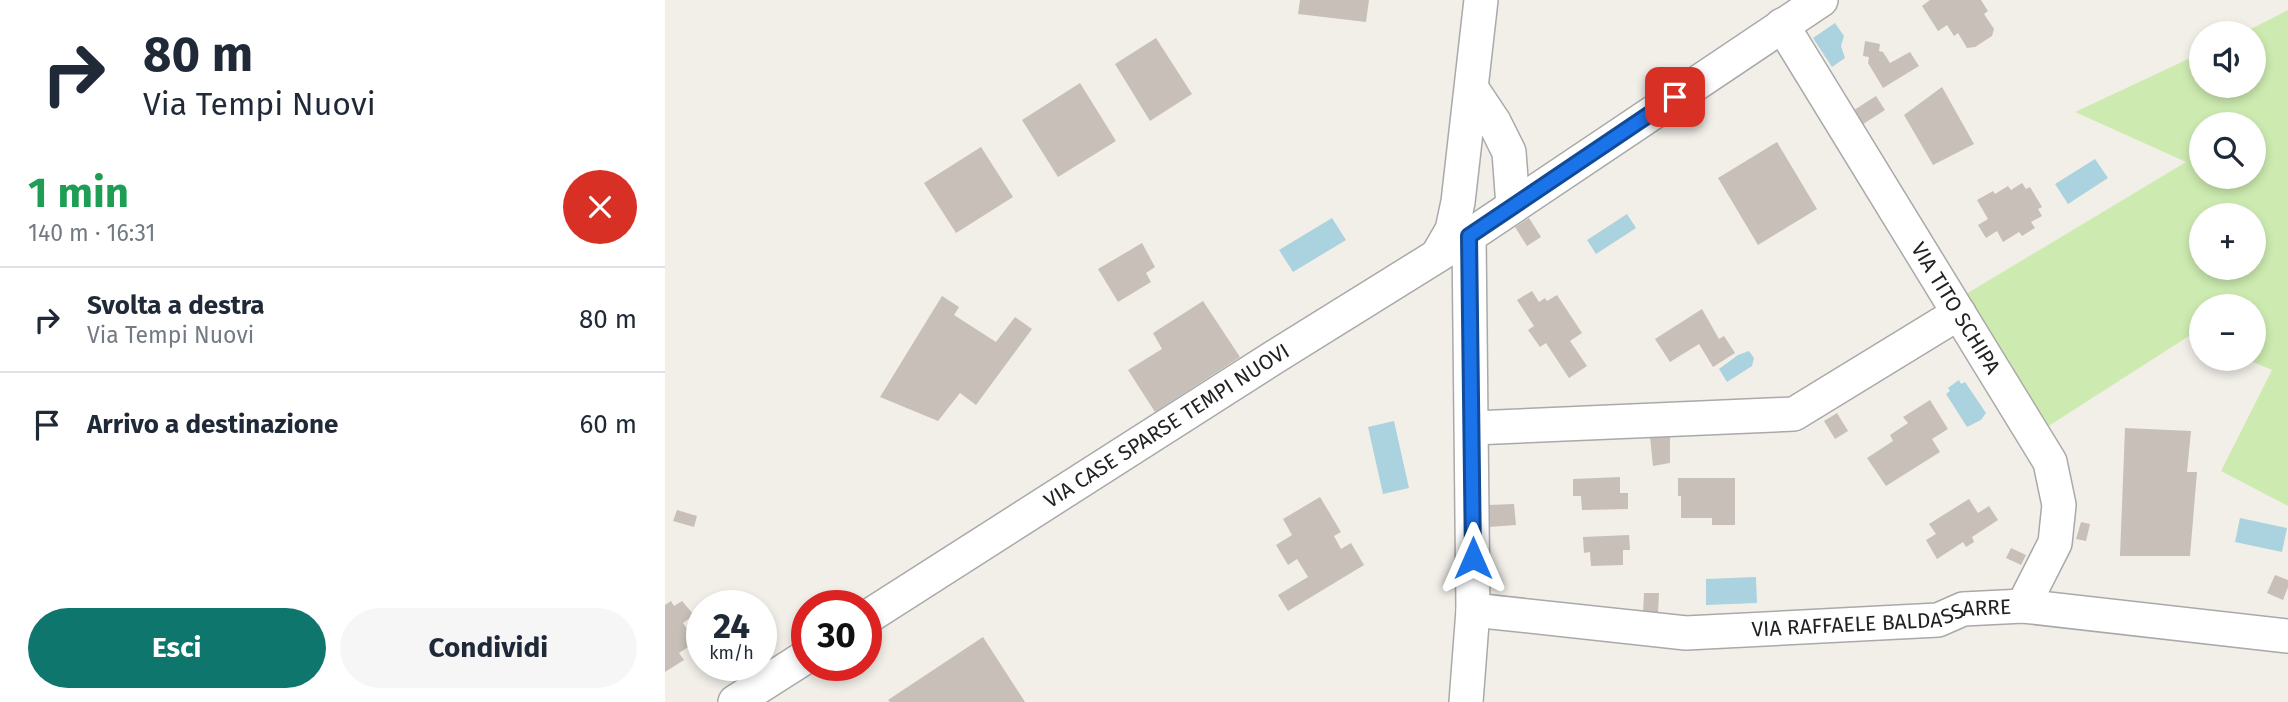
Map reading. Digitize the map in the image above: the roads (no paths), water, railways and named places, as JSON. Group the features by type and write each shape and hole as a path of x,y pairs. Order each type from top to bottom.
{"street":[{"path":"1438,254 1452,230 1464,158 1481,0"},
{"name":"VIA CASE SPARSE TEMPI NUOVI","path":"882,608 1469,236 1821,0"},
{"name":"VIA TITO SCHIPA","path":"1782,25 2050,462 2059,505 2055,543 2023,606"},
{"path":"1472,89 1494,122 1509,152 1513,206"},
{"path":"1509,152 1534,166 1568,169"},
{"path":"1464,158 1484,186 1513,206"},
{"path":"1466,702 1473,610 1469,236"},
{"path":"1473,428 1794,414 1959,313"},
{"name":"VIA RAFFAELE BALDASSARRE","path":"1473,610 1686,633 1938,620 1963,609 2023,606 2288,636"},
{"path":"735,702 791,666"}],"water":[{"path":"1835,23 1844,36 1841,46 1845,58 1832,67 1813,38"},
{"path":"2095,159 2108,178 2068,204 2055,184"},
{"path":"1627,214 1636,228 1596,254 1587,240"},
{"path":"1332,218 1346,240 1293,272 1279,250"},
{"path":"1749,351 1754,358 1752,366 1727,382 1719,369 1738,355"},
{"path":"1959,380 1961,384 1965,382 1986,413 1981,420 1967,427 1946,394 1950,391 1948,388"},
{"path":"1394,421 1409,488 1383,494 1368,427"},
{"path":"2240,518 2287,528 2282,552 2235,542"},
{"path":"1756,577 1757,603 1706,605 1706,579"}]}
